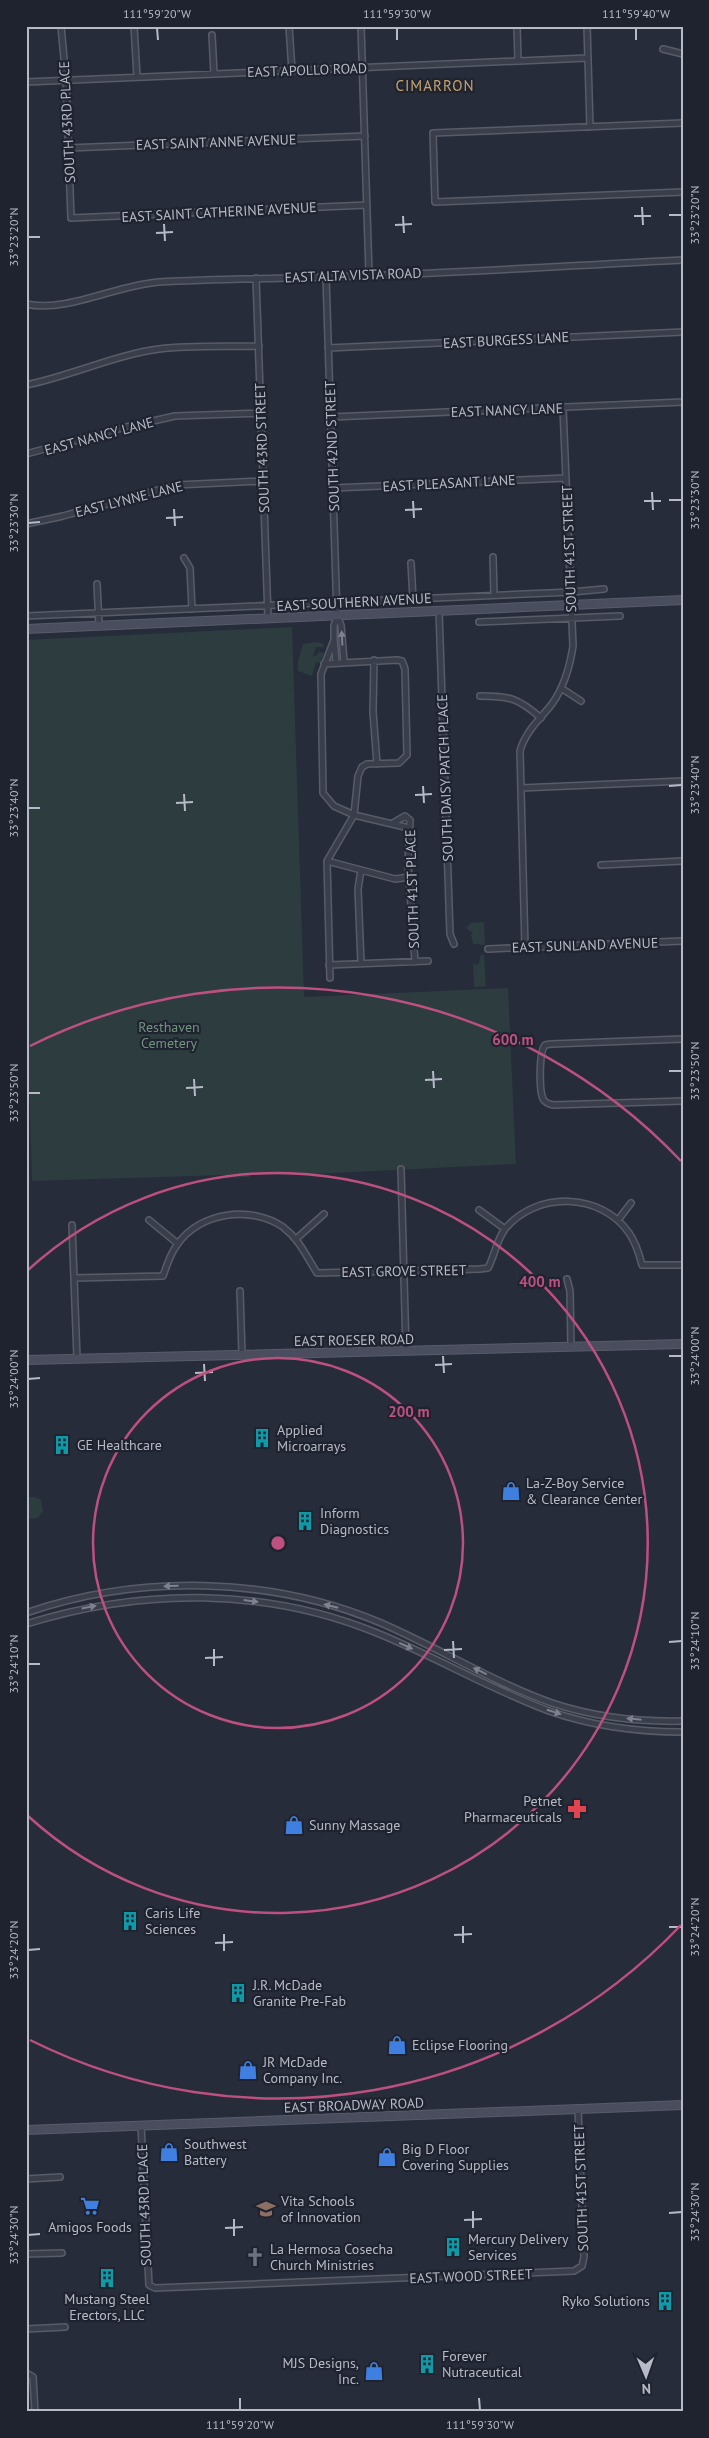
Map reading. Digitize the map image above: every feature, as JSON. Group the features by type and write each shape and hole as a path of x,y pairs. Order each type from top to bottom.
{"main road":[{"name":"EAST SOUTHERN AVENUE","path":"26,629 683,600"},
{"name":"EAST ROESER ROAD","path":"26,1360 683,1344"},
{"name":"EAST BROADWAY ROAD","path":"26,2130 683,2105"}],"street":[{"name":"SOUTH 43RD PLACE","path":"61,26 66,80 71,218"},
{"path":"134,26 137,77"},
{"path":"289,26 292,71"},
{"path":"361,26 369,274"},
{"path":"517,26 518,61"},
{"path":"587,26 590,127"},
{"path":"212,35 214,74"},
{"path":"663,49 683,54"},
{"name":"EAST APOLLO ROAD","path":"26,82 587,58"},
{"path":"683,123 433,133 435,202 683,192"},
{"name":"EAST SAINT ANNE AVENUE","path":"68,148 365,136"},
{"name":"EAST SAINT CATHERINE AVENUE","path":"71,218 367,205"},
{"name":"EAST ALTA VISTA ROAD","path":"26,304 40,307 61,305 104,292 156,282 326,277 683,260"},
{"name":"SOUTH 42ND STREET","path":"326,277 337,602 337,616 334,626 336,662"},
{"name":"SOUTH 43RD STREET","path":"256,278 268,618"},
{"name":"EAST BURGESS LANE","path":"328,348 683,332"},
{"path":"26,385 117,358 160,349 259,346"},
{"name":"EAST NANCY LANE","path":"331,417 683,402"},
{"name":"SOUTH 41ST STREET","path":"525,948 521,746 527,734 554,702 571,658 572,592 562,408"},
{"name":"EAST NANCY LANE","path":"26,454 175,416 261,413"},
{"name":"EAST PLEASANT LANE","path":"333,488 566,478"},
{"name":"EAST LYNNE LANE","path":"26,524 63,516 176,485 264,481"},
{"path":"493,557 494,596"},
{"path":"184,558 190,568 192,608"},
{"path":"411,562 413,599"},
{"path":"97,584 99,625"},
{"name":"EAST SOUTHERN AVENUE","path":"26,616 494,596 604,589"},
{"name":"SOUTH DAISY PATCH PLACE","path":"440,611 450,934 454,944"},
{"name":"SOUTH 42ND STREET","path":"337,616 341,625 344,662"},
{"path":"479,622 620,616"},
{"name":"SOUTH 42ND STREET","path":"334,640 324,664 321,678 323,793 334,806 354,815"},
{"path":"374,660 373,712 376,764"},
{"path":"324,664 374,660 402,661 405,666 407,755 402,761 390,764 362,766 358,776 354,815 327,861 330,978"},
{"path":"561,688 581,700"},
{"path":"480,696 507,696 515,698 541,718"},
{"path":"521,788 683,781"},
{"path":"354,815 409,828"},
{"name":"SOUTH 41ST PLACE","path":"393,824 405,816 408,818 415,962"},
{"path":"327,861 395,879 410,877"},
{"path":"601,865 683,861"},
{"path":"361,870 358,888 361,964"},
{"name":"EAST SUNLAND AVENUE","path":"488,949 683,941"},
{"path":"329,965 428,961"},
{"path":"683,1039 545,1045 540,1055 543,1099 547,1104 683,1101"},
{"path":"401,1169 406,1351"},
{"name":"EAST GROVE STREET","path":"74,1278 163,1276 168,1259 178,1243 190,1230 208,1220 232,1214 258,1216 281,1226 296,1239 317,1273 488,1268 495,1247 505,1230 521,1214 544,1203 564,1201 573,1201 600,1208 618,1220 637,1246 642,1265 683,1265"},
{"path":"618,1220 631,1203"},
{"path":"479,1210 505,1230"},
{"path":"296,1239 324,1214"},
{"path":"149,1220 178,1243"},
{"path":"72,1226 77,1358"},
{"path":"567,1279 570,1291 572,1347"},
{"path":"240,1292 242,1354"},
{"path":"26,1613 83,1597 148,1586 201,1586 266,1592 344,1610 380,1623 512,1686 553,1703 618,1717 683,1721"},
{"path":"26,1624 83,1608 150,1598 213,1598 278,1605 304,1610 376,1632 509,1695 550,1711 590,1723 622,1728 683,1732"},
{"name":"SOUTH 41ST STREET","path":"578,2109 584,2257 582,2266"},
{"name":"SOUTH 43RD PLACE","path":"141,2125 149,2285"},
{"path":"26,2179 60,2177"},
{"path":"26,2254 62,2253"},
{"name":"EAST WOOD STREET","path":"149,2285 155,2288 566,2272 582,2266"},
{"path":"26,2328 65,2327"},
{"path":"29,2374 35,2412"}],"green space":[{"name":"Resthaven Cemetery","path":"292,627 304,997 508,988 516,1164 294,1175 249,1174 249,1177 226,1178 226,1175 32,1181 26,988 26,640"},
{"path":"317,642 324,644 323,647 316,647 313,655 316,656 319,652 324,653 320,663 316,662 312,676 298,671 298,661 303,644"},
{"path":"484,922 485,945 473,944 471,935 473,933 466,928 471,923"},
{"path":"481,955 484,955 486,986 474,987 473,963 478,965"},
{"path":"26,1497 35,1497 41,1500 43,1511 38,1518 26,1519"}],"place":[{"name":"Applied Microarrays","path":"262,1438"},
{"name":"GE Healthcare","path":"62,1445"},
{"name":"La-Z-Boy Service & Clearance Center","path":"511,1491"},
{"name":"Inform Diagnostics","path":"305,1521"},
{"name":"Petnet Pharmaceuticals","path":"577,1809"},
{"name":"Sunny Massage","path":"294,1825"},
{"name":"Caris Life Sciences","path":"130,1921"},
{"name":"J.R. McDade Granite Pre-Fab","path":"238,1993"},
{"name":"Eclipse Flooring","path":"397,2045"},
{"name":"JR McDade Company Inc.","path":"248,2070"},
{"name":"Southwest Battery","path":"169,2152"},
{"name":"Big D Floor Covering Supplies","path":"387,2157"},
{"name":"Amigos Foods","path":"90,2206"},
{"name":"Vita Schools of Innovation","path":"266,2209"},
{"name":"Mercury Delivery Services","path":"453,2247"},
{"name":"La Hermosa Cosecha Church Ministries","path":"255,2257"},
{"name":"Mustang Steel Erectors, LLC","path":"107,2278"},
{"name":"Ryko Solutions","path":"665,2301"},
{"name":"Forever Nutraceutical","path":"427,2364"},
{"name":"MJS Designs, Inc.","path":"374,2371"}],"district":[{"name":"CIMARRON","path":"435,85"}]}
